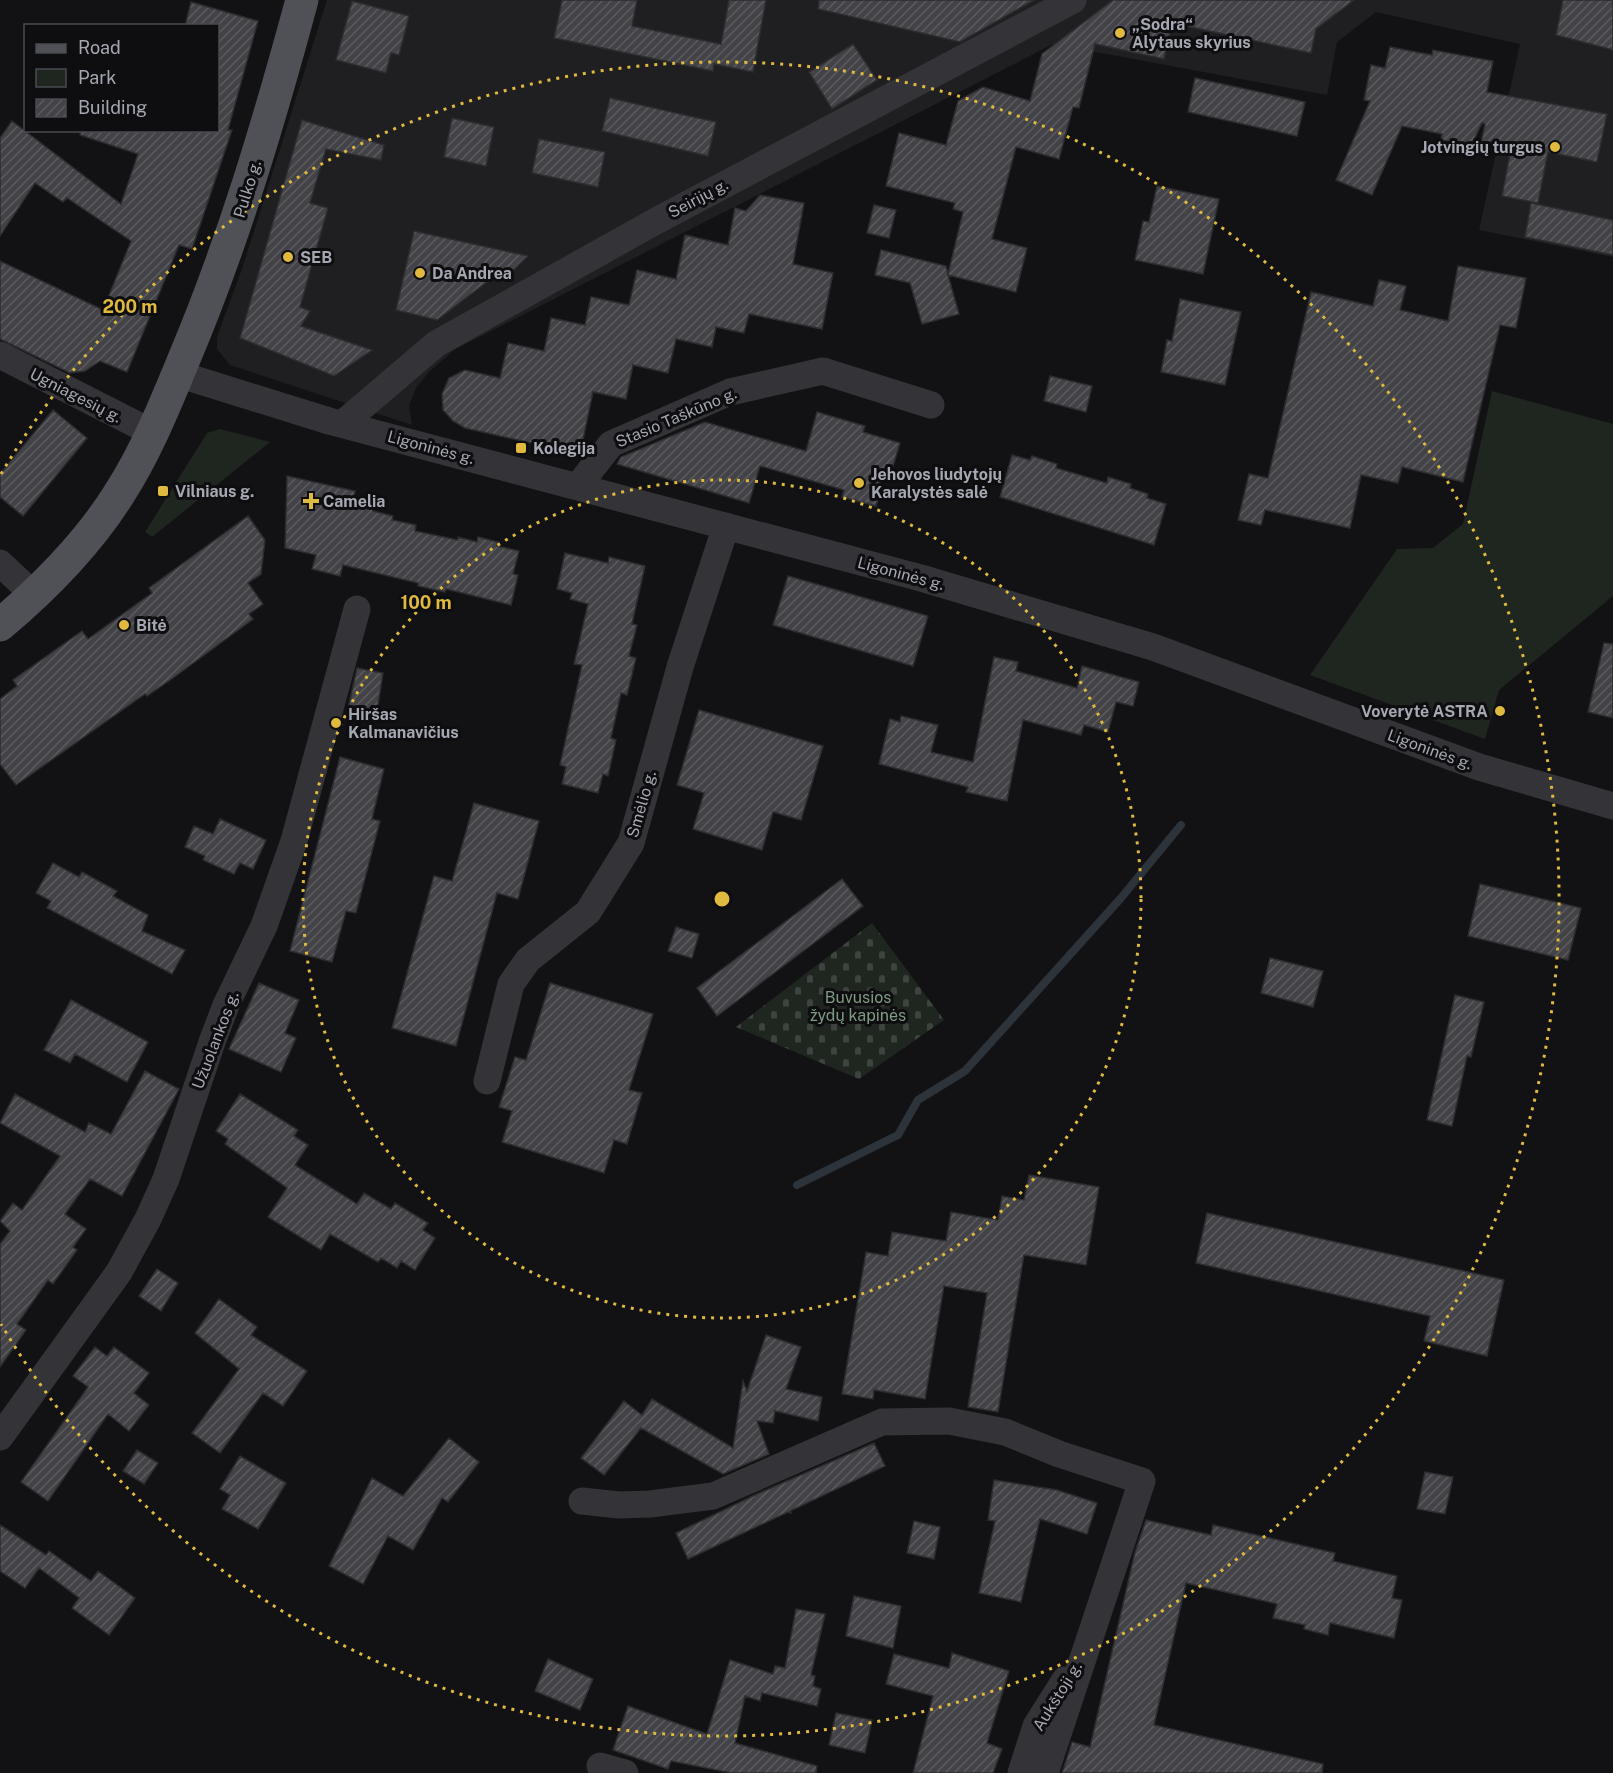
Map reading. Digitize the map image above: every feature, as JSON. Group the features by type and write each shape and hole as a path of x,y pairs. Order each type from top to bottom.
{"main road":[{"name":"Pulko g.","path":"178,374 215,285 240,214 302,0"},
{"path":"0,625 35,596 82,546 119,495 153,433 178,374"}],"street":[{"name":"Seirijų g.","path":"342,424 436,344 656,221 1073,0"},
{"name":"Ugniagesių g.","path":"0,355 153,433"},
{"name":"Stasio Taškūno g.","path":"578,486 611,444 730,392 823,371 931,405"},
{"name":"Ligoninės g.","path":"178,374 342,424 921,578 1153,647 1479,767 1613,806"},
{"name":"Smėlio g.","path":"487,1081 512,984 528,960 588,912 630,843 680,667 726,526"},
{"path":"0,563 35,596"},
{"name":"Užuolankos g.","path":"0,1437 119,1272 148,1219 166,1179 226,1005 264,926 294,841 357,609"},
{"path":"582,1501 640,1504 713,1496 882,1422 949,1421 1005,1432 1059,1454 1142,1481 1045,1773"},
{"name":"Aukštoji g.","path":"1021,1773 1036,1726 1083,1654"}],"shaded area":[{"path":"327,0 1613,0 1613,257 1479,230 1520,44 1376,12 1337,42 1327,95 1053,44 454,350 429,372 416,388 409,405 412,425 230,365 217,349 217,337 243,266"}],"green space":[{"path":"1492,391 1613,424 1613,596 1499,690 1485,739 1310,675 1397,549 1433,548 1463,524"},
{"path":"220,429 270,442 152,537 145,532 207,433"},
{"name":"Buvusios žydų kapinės","path":"872,923 944,1020 859,1079 736,1027"}],"building":[{"path":"562,0 637,0 632,26 721,44 729,0 766,0 753,72 714,64 713,71 554,38"},
{"path":"819,0 1034,0 960,42 818,9"},
{"path":"1113,0 1354,0 1316,29 1311,53 1172,23 1164,59 1095,44 1079,108 1073,107 1059,159 1016,147 992,239 1027,248 1016,292 948,275 959,314 922,324 910,283 875,275 881,250 946,266 948,274 963,212 953,209 955,203 886,186 899,133 946,145 958,101 983,87 1030,101 1042,54"},
{"path":"1563,0 1613,0 1613,50 1556,35"},
{"path":"352,1 409,16 399,55 391,53 386,73 336,60"},
{"path":"191,2 258,21 228,130 232,130 192,249 179,245 127,372 100,361 85,371 70,373 0,339 0,261 103,310 131,241 67,198 63,202 35,183 0,236 0,138 12,121 121,204 138,154 80,135 81,132 219,132 219,24 186,24"},
{"path":"853,44 877,80 832,109 809,72"},
{"path":"1390,47 1432,55 1433,50 1493,61 1487,92 1607,114 1597,162 1548,152 1538,203 1502,196 1510,153 1480,147 1485,124 1482,123 1471,146 1441,140 1442,134 1402,126 1372,195 1336,180 1370,101 1364,100 1371,65 1385,68"},
{"path":"1195,78 1305,102 1297,136 1188,112"},
{"path":"610,98 716,122 708,156 602,131"},
{"path":"452,118 494,127 486,166 444,157"},
{"name":"SEB","path":"302,120 384,145 381,160 326,149 310,203 328,208 300,307 310,311 301,326 372,350 334,376 240,338"},
{"path":"539,139 605,152 598,187 532,173"},
{"path":"1157,186 1219,199 1203,274 1135,260 1143,221 1149,222"},
{"path":"760,195 804,203 793,264 833,273 822,329 749,314 744,333 716,327 712,347 676,339 668,373 633,365 626,399 593,392 580,454 465,428 453,421 443,410 442,394 449,378 465,370 500,378 508,343 544,351 551,318 585,325 591,297 629,305 637,270 676,279 685,235 728,245 735,208 746,211"},
{"path":"1531,203 1613,220 1613,255 1525,237"},
{"path":"874,205 896,210 889,238 867,233"},
{"path":"414,231 528,256 502,281 491,279 437,320 396,310"},
{"path":"1458,266 1526,278 1516,328 1500,325 1463,482 1402,467 1398,483 1361,475 1350,528 1265,510 1261,525 1238,520 1249,474 1268,478 1311,292 1373,306 1379,280 1406,286 1400,310 1448,321"},
{"path":"1180,299 1241,312 1225,385 1161,372 1167,340 1172,341"},
{"path":"1050,376 1092,386 1086,412 1044,401"},
{"path":"53,410 87,438 23,516 0,497 0,474"},
{"path":"817,412 865,426 863,432 900,443 891,473 886,472 876,506 842,497 844,490 760,466 749,503 617,464 621,457 705,422 806,451"},
{"path":"1012,455 1030,460 1032,456 1057,464 1056,468 1107,483 1108,477 1131,484 1130,488 1148,494 1147,498 1166,504 1154,545 1000,497"},
{"path":"287,476 355,491 353,501 375,506 373,511 393,516 392,520 416,525 415,531 477,542 478,537 498,542 497,546 519,551 513,574 518,575 511,605 446,589 445,592 418,586 418,583 343,565 340,576 312,569 316,555 285,548"},
{"path":"248,516 265,540 261,574 248,583 263,604 249,614 253,619 173,678 147,696 145,694 16,785 0,764 0,699 17,686 13,680 82,631 88,639 152,593 149,588"},
{"path":"565,553 608,563 609,557 645,566 632,624 637,625 629,656 636,658 627,695 621,693 611,738 616,740 608,776 603,774 598,793 562,784 566,767 560,765 582,665 574,664 588,604 570,599 572,593 557,589"},
{"path":"788,576 928,616 913,666 773,625"},
{"path":"1604,643 1613,644 1613,718 1588,712"},
{"path":"994,657 1018,662 1016,671 1077,688 1082,666 1139,682 1133,706 1116,702 1108,732 1084,725 1081,735 1023,720 1007,801 966,792 968,787 879,764 890,719 900,722 901,716 938,725 931,752 973,762"},
{"path":"357,668 383,673 376,718 347,713"},
{"path":"699,710 823,746 801,820 773,812 762,850 693,829 704,793 677,785"},
{"path":"340,757 384,769 372,819 380,821 356,913 346,911 332,962 290,951"},
{"path":"474,803 539,821 518,899 497,893 456,1046 392,1028 434,876 452,881"},
{"path":"220,819 266,840 253,869 240,863 234,874 203,860 205,856 185,847 194,826 213,834"},
{"path":"53,863 79,877 82,872 117,891 113,896 148,915 142,931 185,950 172,974 47,908 51,901 36,893"},
{"path":"842,879 863,906 717,1016 697,988"},
{"path":"1480,884 1581,908 1568,960 1468,936"},
{"path":"676,927 699,934 692,958 668,951"},
{"path":"1270,958 1323,971 1313,1007 1261,993"},
{"path":"259,983 299,1000 285,1033 296,1038 281,1072 229,1049"},
{"path":"550,983 653,1014 629,1090 642,1093 627,1144 614,1140 604,1173 502,1142 512,1111 499,1107 515,1057 526,1060"},
{"path":"1455,995 1484,1002 1471,1057 1467,1056 1452,1126 1427,1120"},
{"path":"71,1000 148,1042 127,1082 75,1054 70,1063 44,1050"},
{"path":"145,1071 179,1089 122,1196 90,1179 65,1214 86,1229 73,1247 77,1250 53,1284 48,1280 17,1324 26,1330 0,1367 0,1244 10,1231 0,1221 13,1203 22,1210 60,1156 0,1123 15,1094 85,1132 89,1123 111,1134"},
{"path":"240,1094 298,1130 294,1136 308,1145 295,1165 357,1204 364,1193 391,1209 395,1203 428,1223 423,1230 435,1238 415,1270 401,1261 397,1268 381,1258 378,1262 330,1234 321,1250 268,1217 287,1188 225,1144 228,1139 216,1131"},
{"path":"1029,1175 1099,1187 1086,1265 1024,1255 998,1412 968,1407 987,1293 944,1286 925,1399 874,1390 873,1399 842,1394 866,1252 888,1256 892,1232 946,1241 951,1212 998,1220 1002,1196 1024,1200"},
{"path":"1207,1213 1504,1280 1487,1356 1424,1341 1430,1316 1196,1263"},
{"path":"157,1269 178,1283 161,1311 139,1296"},
{"path":"219,1299 257,1327 251,1335 307,1371 283,1406 263,1393 220,1453 192,1433 239,1369 195,1333"},
{"path":"766,1335 801,1347 786,1389 822,1397 818,1421 775,1411 773,1423 757,1421 769,1454 723,1474 641,1428 604,1475 581,1458 624,1401 642,1415 652,1399 733,1448 743,1381 747,1391"},
{"path":"95,1347 107,1356 114,1347 149,1373 134,1393 149,1405 129,1431 108,1414 48,1501 21,1482 88,1387 73,1376"},
{"path":"449,1438 479,1462 448,1502 442,1498 413,1550 388,1536 363,1584 329,1566 372,1478 403,1496"},
{"path":"874,1443 885,1466 790,1511 791,1513 788,1512 688,1559 676,1533 757,1494"},
{"path":"137,1450 158,1463 144,1484 123,1471"},
{"path":"240,1456 286,1483 258,1529 222,1509 230,1495 220,1489"},
{"path":"1425,1472 1453,1477 1445,1514 1417,1509"},
{"path":"994,1480 1057,1490 1097,1503 1087,1534 1040,1519 1021,1602 979,1593 995,1521 988,1520"},
{"path":"1146,1520 1211,1535 1213,1525 1335,1553 1333,1561 1397,1576 1392,1598 1402,1600 1394,1638 1330,1623 1328,1635 1304,1629 1305,1625 1273,1618 1277,1604 1186,1583 1154,1725 1323,1764 1322,1773 1062,1773 1072,1742 1090,1747 1135,1552"},
{"path":"914,1521 940,1527 934,1559 907,1553"},
{"path":"0,1525 46,1555 49,1551 91,1581 98,1571 135,1598 109,1635 72,1608 79,1598 39,1568 25,1588 0,1571"},
{"path":"854,1596 901,1606 893,1648 846,1636"},
{"path":"796,1609 825,1614 811,1675 815,1676 813,1686 821,1689 817,1706 762,1693 760,1701 745,1696 735,1743 817,1766 816,1773 732,1773 671,1761 668,1769 613,1750 628,1706 707,1734 730,1660 773,1674 775,1666 785,1668"},
{"path":"952,1653 1009,1671 987,1743 1002,1749 993,1773 913,1773 933,1696 886,1684 894,1654 949,1668"},
{"path":"548,1659 593,1679 580,1710 535,1691"},
{"path":"836,1713 872,1720 865,1753 829,1745"}],"waterway":[{"path":"797,1185 898,1135 918,1100 965,1071 1121,898 1181,825"}],"place":[{"name":"„Sodra“ Alytaus skyrius","path":"1120,33"},
{"name":"Jotvingių turgus","path":"1555,147"},
{"name":"SEB","path":"288,257"},
{"name":"Da Andrea","path":"420,273"},
{"name":"Kolegija","path":"521,448"},
{"name":"Jehovos liudytojų Karalystės salė","path":"859,483"},
{"name":"Vilniaus g.","path":"163,491"},
{"name":"Camelia","path":"311,501"},
{"name":"Bitė","path":"124,625"},
{"name":"Voverytė ASTRA","path":"1500,711"},
{"name":"Hiršas Kalmanavičius","path":"336,723"}]}
